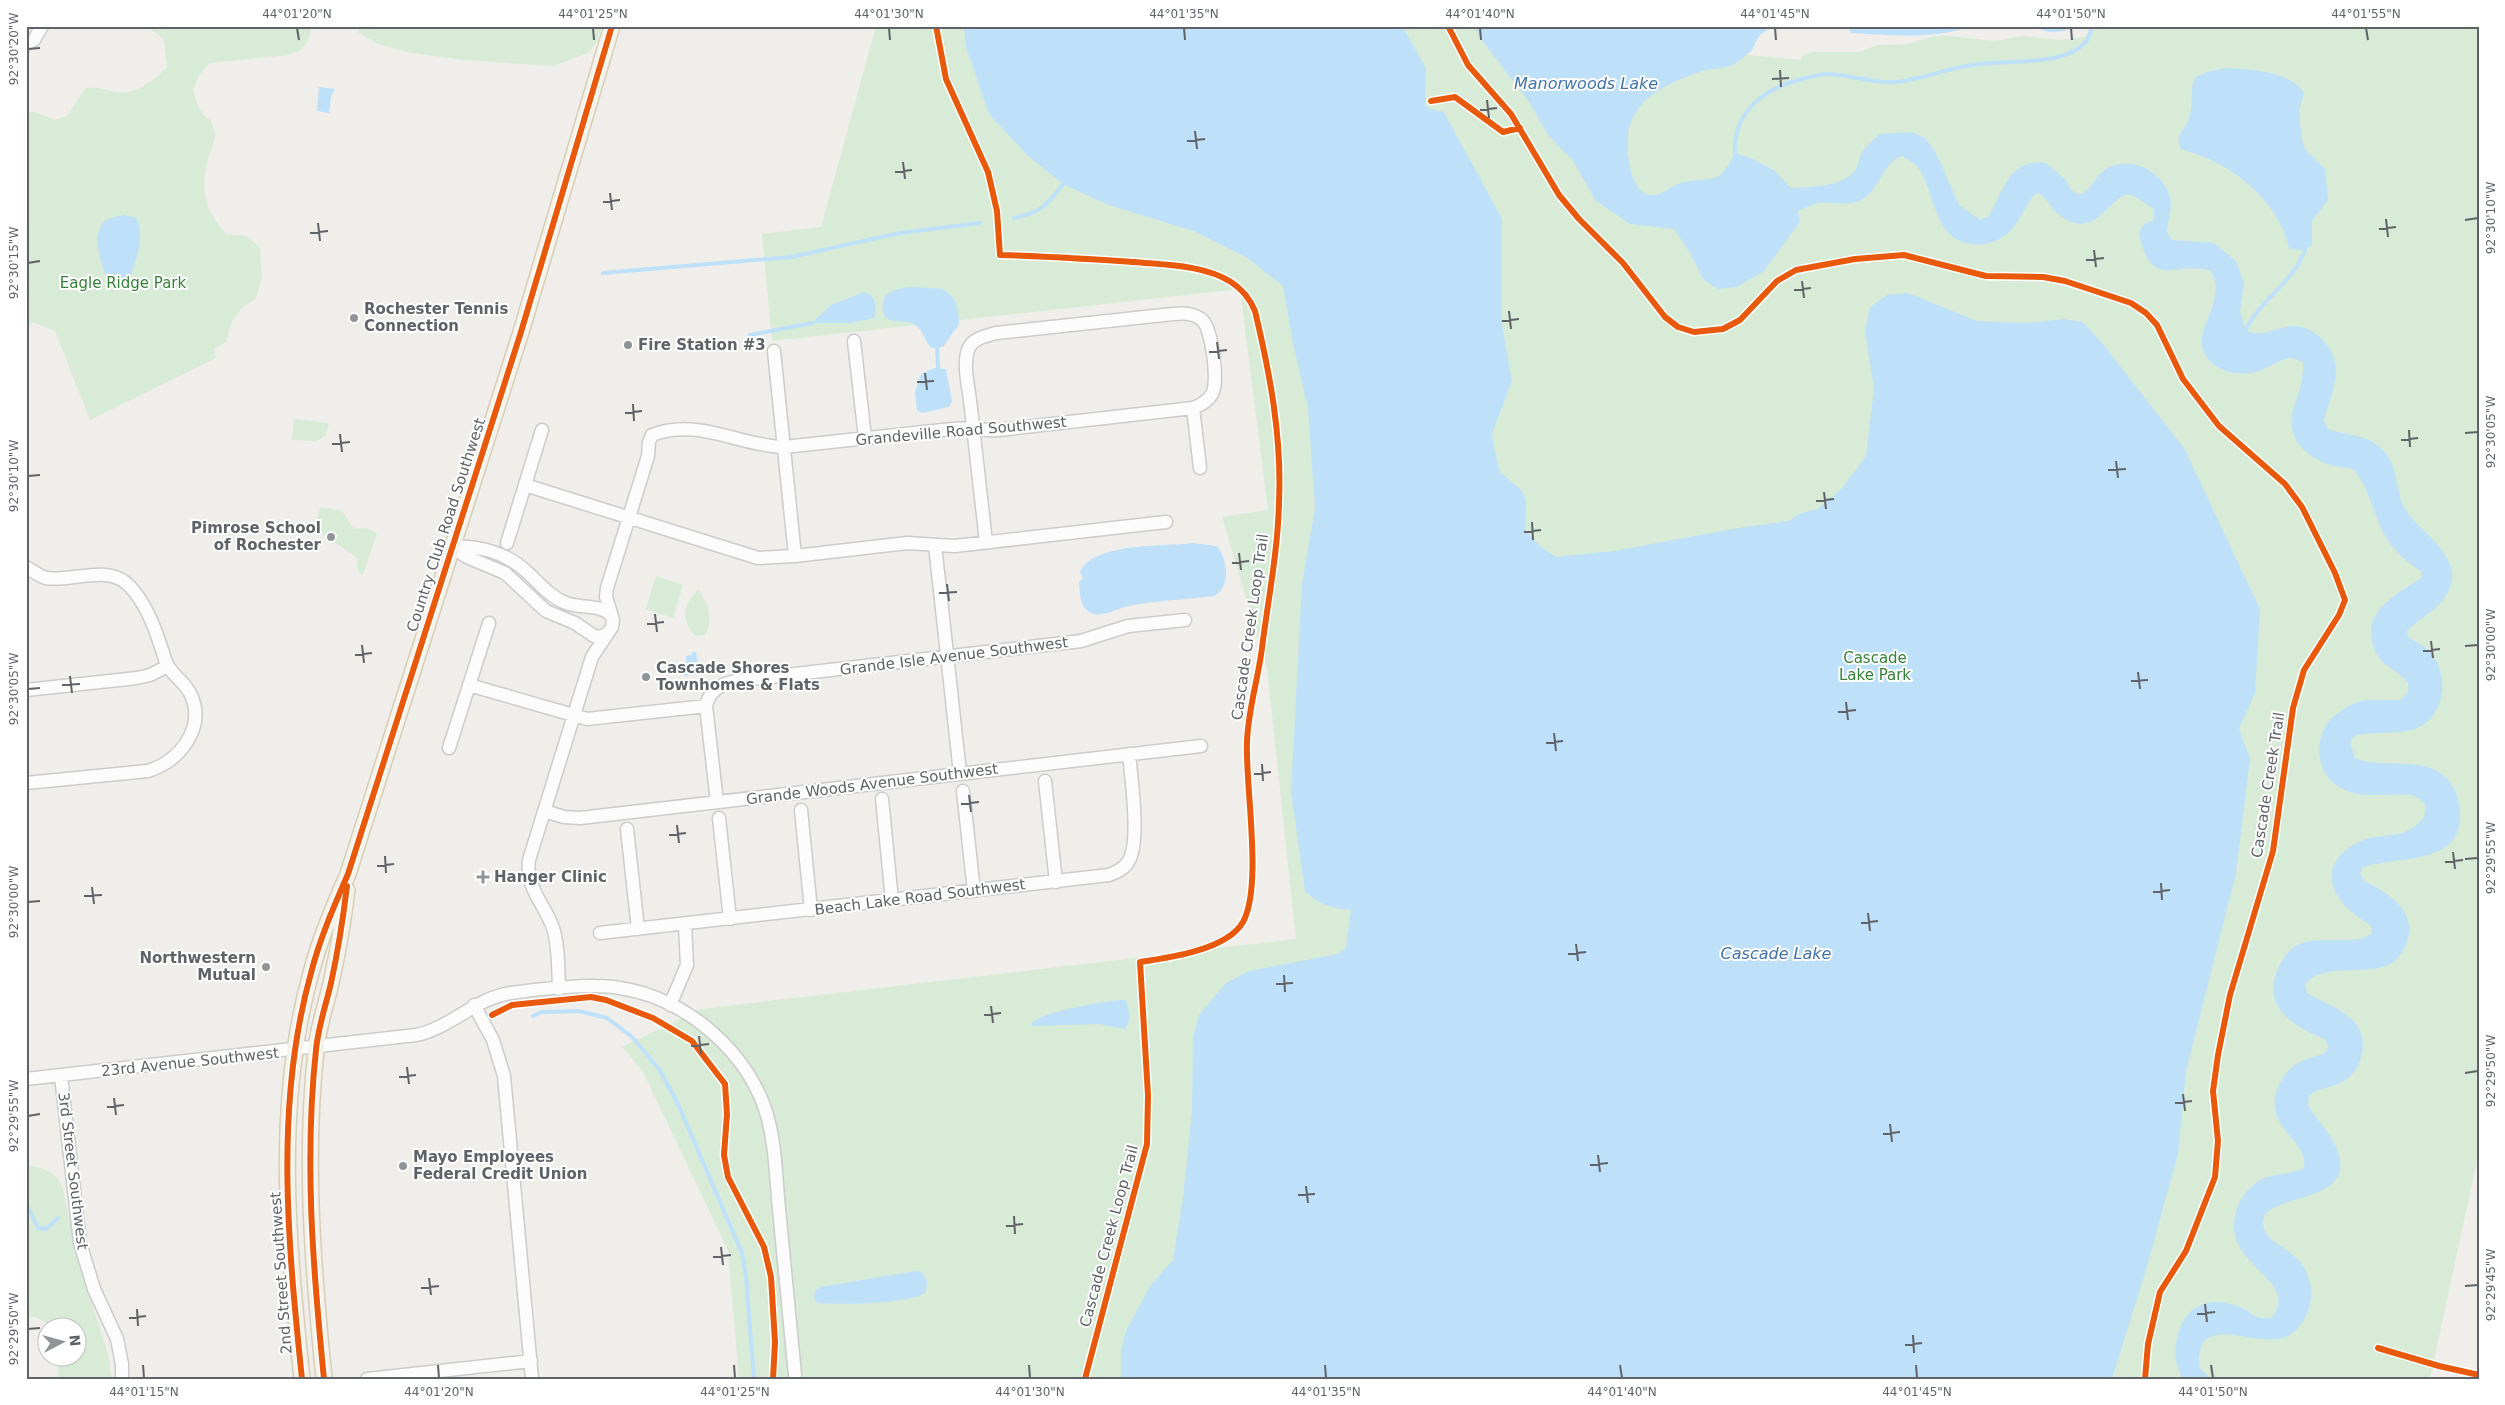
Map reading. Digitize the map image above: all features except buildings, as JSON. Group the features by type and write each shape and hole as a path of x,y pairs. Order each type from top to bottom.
{"main road":[{"name":"Country Club Road Southwest","path":"348,874 566,184 612,26"},
{"path":"324,1379 311,1236 309,1186 310,1117 316,1048 340,938 348,874"},
{"name":"2nd Street Southwest","path":"302,1379 287,1212 289,1122 294,1050 318,948 348,874"}],"street":[{"path":"26,44 34,40 42,26"},
{"path":"986,542 966,358 970,345 981,337 996,333 1173,314 1192,314 1198,317 1208,329 1210,336 1214,389 1207,400 1194,408 1200,468"},
{"path":"854,341 865,438"},
{"path":"774,351 795,556"},
{"name":"Grandeville Road Southwest","path":"558,989 554,933 535,894 528,874 530,854 592,658 613,624 606,597 607,588 652,435 670,430 698,430 727,434 766,446 784,448 952,428 999,430 1194,408"},
{"path":"507,542 542,430"},
{"path":"525,485 754,557 795,556 907,542 935,545 986,542 1166,522"},
{"path":"935,545 960,773"},
{"path":"452,548 471,546 499,554 521,566 549,594 565,603 604,609 612,617"},
{"path":"452,548 474,561 505,573 546,611 575,622 598,637 608,634"},
{"path":"26,567 48,578 109,576 125,582 149,615 168,666 191,695 195,708 195,722 184,747 174,759 148,771 26,783"},
{"path":"525,592 536,581"},
{"name":"Grandeville Road Southwest","path":"592,658 588,632 584,621 587,614 595,609 607,588"},
{"name":"Grande Isle Avenue Southwest","path":"706,706 708,698 716,689 735,681 1081,641 1128,626 1185,620"},
{"path":"449,748 489,622"},
{"path":"26,690 137,678 150,675 168,666"},
{"path":"469,685 574,717 607,719 706,706 717,802"},
{"name":"Grande Woods Avenue Southwest","path":"544,811 564,817 580,818 1200,746"},
{"name":"Beach Lake Road Southwest","path":"600,934 1109,875 1124,868 1128,862 1134,840 1129,754"},
{"path":"1045,781 1056,882"},
{"path":"963,790 974,891"},
{"path":"882,799 892,900"},
{"path":"801,810 812,910"},
{"path":"719,818 730,919"},
{"path":"628,829 638,929"},
{"path":"670,1006 688,965 685,925"},
{"name":"23rd Avenue Southwest","path":"26,1079 316,1048 425,1033 444,1025 474,1005 501,994 558,989 618,987 637,992 691,1017 719,1038 755,1084 768,1118 773,1144 795,1374"},
{"path":"474,1005 493,1040 504,1076 532,1379"},
{"name":"3rd Street Southwest","path":"61,1076 80,1243 94,1289 117,1340 122,1364 122,1379"},
{"path":"367,1379 531,1361"}],"green space":[{"name":"Eagle Ridge Park","path":"147,26 308,26 311,31 308,41 301,50 288,55 210,63 199,75 193,90 197,104 203,115 210,120 216,135 207,162 205,175 204,186 209,209 226,234 247,236 260,248 262,279 256,298 242,308 232,321 226,342 214,349 216,358 90,420 55,331 32,322 26,330 26,112 35,112 55,120 67,116 86,88 124,92 144,86 167,67 164,39"},
{"path":"357,26 602,26 596,43 588,53 554,66 463,60 407,52 378,44 359,33"},
{"name":"Cascade Lake Park","path":"876,26 1498,26 1499,31 1801,60 1803,55 1813,52 1860,52 1877,45 1908,44 1934,36 1995,41 2023,36 2060,40 2085,37 2092,26 2173,28 2473,26 2479,28 2479,1151 2430,1379 739,1379 728,1250 643,1072 622,1047 701,1009 1296,939 1267,668 1222,517 1268,510 1240,289 772,341 762,234 821,227"},
{"path":"294,419 329,423 326,435 317,441 292,440"},
{"path":"321,507 342,511 354,529 366,528 377,533 363,575 358,572 357,558 313,527"},
{"path":"656,576 683,585 673,618 646,609"},
{"path":"698,589 705,599 709,611 709,624 705,635 695,636 687,623 685,612 689,601"},
{"path":"26,1165 49,1171 57,1178 63,1189 79,1264 109,1357 111,1379 58,1379 58,1368 88,1368 88,1318 26,1317"}],"water":[{"name":"Cascade Lake","path":"964,26 1402,26 1426,68 1425,105 1430,109 1444,112 1502,219 1502,325 1512,381 1492,434 1494,449 1500,472 1522,491 1526,500 1525,530 1541,547 1556,557 1614,551 1738,528 1789,521 1801,513 1818,509 1843,487 1866,456 1874,388 1865,331 1870,307 1887,295 1908,293 1977,321 2027,323 2064,319 2083,322 2102,343 2184,448 2260,609 2255,693 2239,729 2250,759 2236,873 2186,1071 2178,1154 2146,1270 2112,1379 1121,1379 1121,1352 1126,1331 1150,1286 1173,1260 1183,1198 1192,1111 1193,1037 1199,1015 1226,983 1249,971 1338,954 1346,947 1351,910 1326,905 1315,900 1305,891 1291,792 1302,584 1315,508 1308,408 1293,343 1283,286 1246,257 1196,232 1106,204 1063,184 1027,155 989,114 966,47"},
{"name":"Manorwoods Lake","path":"1474,26 1773,26 1759,36 1751,51 1733,65 1710,69 1678,80 1655,93 1637,111 1631,122 1628,136 1628,152 1634,179 1643,192 1655,195 1663,193 1681,183 1719,176 1735,153 1753,159 1775,171 1791,188 1835,183 1851,175 1857,167 1863,151 1880,134 1911,132 1925,138 1936,153 1959,205 1980,220 1989,216 2009,178 2024,166 2034,163 2046,163 2066,180 2071,190 2079,195 2087,190 2106,169 2125,163 2135,164 2153,173 2166,188 2171,201 2167,232 2172,240 2214,243 2236,261 2244,283 2240,312 2246,331 2258,333 2294,326 2302,327 2318,335 2329,348 2334,357 2335,378 2324,420 2328,429 2365,438 2378,445 2384,451 2392,466 2405,508 2409,515 2439,546 2450,564 2452,574 2451,584 2444,599 2407,631 2408,637 2427,649 2435,659 2440,670 2442,695 2432,717 2423,725 2411,730 2354,736 2350,742 2355,758 2374,763 2414,764 2439,772 2451,783 2456,793 2459,804 2460,824 2454,838 2445,848 2416,858 2363,867 2360,873 2364,881 2391,897 2405,912 2409,931 2406,945 2397,958 2388,965 2379,968 2332,971 2321,974 2312,978 2305,985 2307,993 2338,1009 2355,1023 2361,1032 2363,1043 2359,1063 2350,1077 2309,1096 2308,1105 2336,1146 2340,1161 2339,1175 2330,1185 2318,1192 2275,1207 2266,1214 2263,1223 2264,1229 2270,1238 2301,1263 2310,1283 2310,1304 2307,1314 2294,1332 2282,1338 2267,1339 2220,1335 2208,1338 2201,1348 2199,1367 2211,1379 2183,1379 2176,1362 2175,1350 2179,1331 2183,1321 2195,1308 2211,1302 2220,1302 2245,1309 2257,1317 2271,1318 2278,1304 2277,1292 2239,1245 2234,1229 2237,1209 2245,1194 2257,1182 2268,1177 2304,1168 2304,1158 2300,1149 2280,1122 2276,1112 2275,1099 2279,1085 2292,1067 2303,1060 2324,1054 2328,1047 2325,1039 2293,1023 2278,1006 2274,996 2274,984 2278,968 2289,951 2300,944 2321,940 2354,940 2364,938 2372,933 2371,926 2349,910 2338,897 2334,888 2332,870 2336,861 2350,847 2371,838 2409,830 2421,821 2426,810 2420,799 2412,795 2373,795 2346,790 2330,780 2322,765 2319,748 2320,739 2329,721 2345,709 2362,701 2400,700 2408,692 2408,683 2405,679 2382,662 2375,652 2371,629 2379,611 2394,596 2421,578 2421,571 2402,557 2387,539 2378,522 2364,485 2353,469 2334,466 2315,458 2306,452 2295,437 2292,428 2292,418 2302,379 2303,362 2292,358 2287,359 2259,371 2245,374 2223,370 2211,362 2202,346 2202,336 2215,294 2215,283 2211,271 2199,268 2166,270 2150,263 2144,251 2139,232 2144,224 2154,220 2154,209 2133,196 2124,195 2093,221 2082,224 2071,222 2057,213 2042,195 2036,193 2012,230 2007,234 1990,243 1971,244 1956,239 1945,229 1938,217 1922,174 1914,163 1901,156 1889,165 1871,192 1859,201 1845,204 1820,203 1798,211 1800,222 1764,271 1737,287 1717,289 1703,279 1690,253 1674,229 1630,224 1596,201 1573,161 1548,135 1529,102 1481,39"},
{"path":"1847,26 1970,26 1943,33 1912,36 1851,33"},
{"path":"2035,26 2075,26 2065,30 2050,32"},
{"path":"2227,68 2247,69 2281,76 2290,80 2304,93 2299,110 2302,141 2305,149 2325,169 2328,200 2312,221 2312,245 2305,250 2289,249 2280,223 2272,210 2263,198 2241,178 2213,161 2181,149 2179,145 2180,134 2190,116 2194,78 2210,71"},
{"path":"319,87 335,89 331,96 329,113 317,111"},
{"path":"124,215 136,218 139,226 140,242 128,283 120,284 108,282 99,251 98,235 100,227 105,221"},
{"path":"912,287 943,289 953,297 958,310 959,324 943,347 931,348 921,331 912,323 894,321 885,317 883,303 888,294 899,289"},
{"path":"864,292 871,296 875,302 874,318 851,323 812,323 831,305"},
{"path":"934,368 946,369 952,401 949,407 922,413 917,410 915,392 921,374"},
{"path":"1193,543 1217,546 1224,558 1225,580 1219,592 1214,596 1139,604 1100,614 1091,613 1084,607 1080,595 1079,582 1083,578 1080,572 1088,562 1099,555 1130,548"},
{"path":"692,652 696,652 699,674 684,676 683,670 687,669 686,656 692,655"},
{"path":"1125,1000 1129,1015 1125,1029 1099,1024 1032,1026 1032,1023 1038,1019 1061,1011 1090,1004"},
{"path":"915,1271 922,1272 927,1281 926,1292 919,1296 892,1301 857,1304 817,1303 814,1298 815,1291 820,1287"}],"waterway":[{"path":"1735,153 1736,138 1746,112 1766,94 1792,82 1826,74 1880,82 1897,82 1971,65 2053,58 2065,55 2079,48 2087,40 2092,26"},
{"path":"1014,218 1043,207 1063,184"},
{"path":"603,273 791,257 900,233 980,223"},
{"path":"2244,334 2257,312 2292,273 2305,250"},
{"path":"750,335 812,323"},
{"path":"937,348 938,368"},
{"path":"533,1016 542,1012 579,1011 607,1018 632,1037 659,1069 678,1104 742,1253 746,1277 754,1379"},
{"path":"26,1203 38,1228 46,1229 58,1218"}],"cycle path":[{"path":"302,1379 292,1277 287,1175 292,1073 299,1023 319,947 348,874 521,332 612,26"},
{"name":"Cascade Creek Loop Trail","path":"936,26 946,79 988,172 997,211 1000,255 1171,265 1209,272 1231,282 1251,302 1255,311 1266,358 1277,430 1279,454 1277,539 1260,660 1249,718 1247,742 1253,860 1249,905 1243,922 1235,932 1211,946 1181,955 1140,962 1148,1095 1147,1144 1085,1379"},
{"name":"Cascade Creek Trail","path":"1448,26 1468,65 1511,114 1559,195 1579,219 1623,263 1665,317 1678,327 1694,332 1723,329 1740,320 1777,281 1796,270 1855,259 1904,255 1986,276 2043,277 2065,281 2131,303 2146,313 2157,325 2183,379 2219,426 2285,484 2302,507 2335,573 2345,600 2339,615 2304,670 2293,708 2273,851 2230,995 2218,1055 2213,1091 2218,1141 2215,1177 2186,1251 2160,1292 2148,1344 2145,1379"},
{"path":"1431,101 1455,97 1503,132 1520,128"},
{"path":"324,1379 311,1214 312,1091 317,1041 336,959 347,886"},
{"path":"492,1015 512,1005 591,997 606,1000 653,1018 692,1041 725,1084 727,1114 724,1155 728,1177 764,1247 771,1277 775,1342 773,1379"},
{"path":"2378,1348 2439,1366 2479,1375"}],"place":[{"name":"Rochester Tennis Connection","path":"354,318"},
{"name":"Fire Station #3","path":"628,345"},
{"name":"Pimrose School of Rochester","path":"331,537"},
{"name":"Cascade Shores Townhomes & Flats","path":"646,677"},
{"name":"Hanger Clinic","path":"483,877"},
{"name":"Northwestern Mutual","path":"266,967"},
{"name":"Mayo Employees Federal Credit Union","path":"403,1166"}]}
